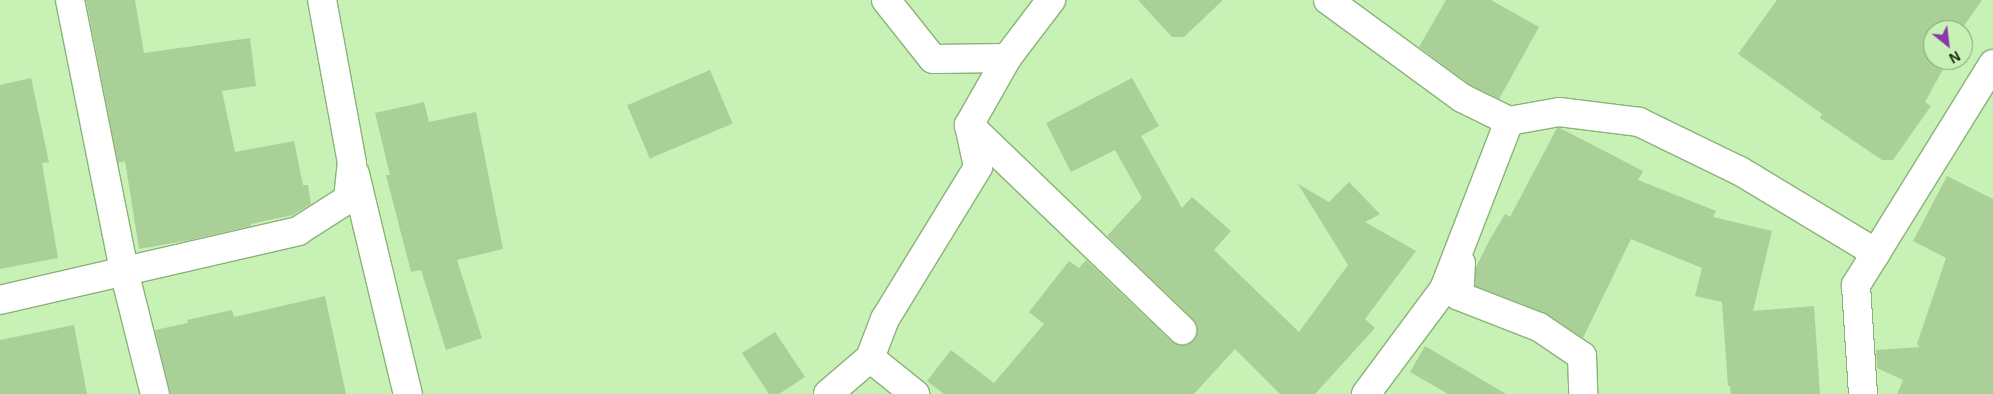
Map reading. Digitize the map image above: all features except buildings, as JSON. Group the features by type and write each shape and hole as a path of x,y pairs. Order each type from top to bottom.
{"street":[{"path":"70,0 124,271 155,394"},
{"path":"322,0 352,163 408,394"},
{"path":"886,0 933,59 1007,58"},
{"path":"828,394 870,358 885,319 978,167 969,125 1007,58 1051,0"},
{"path":"1328,0 1462,98 1509,121 1559,112 1639,122 1740,171 1876,253"},
{"path":"1863,394 1856,285 1993,64"},
{"path":"1366,394 1444,289 1509,121"},
{"path":"969,125 1182,330"},
{"path":"0,300 298,231 348,198 352,163"},
{"path":"1462,243 1459,296 1539,327 1582,356 1582,394"},
{"path":"870,358 915,394"}]}
